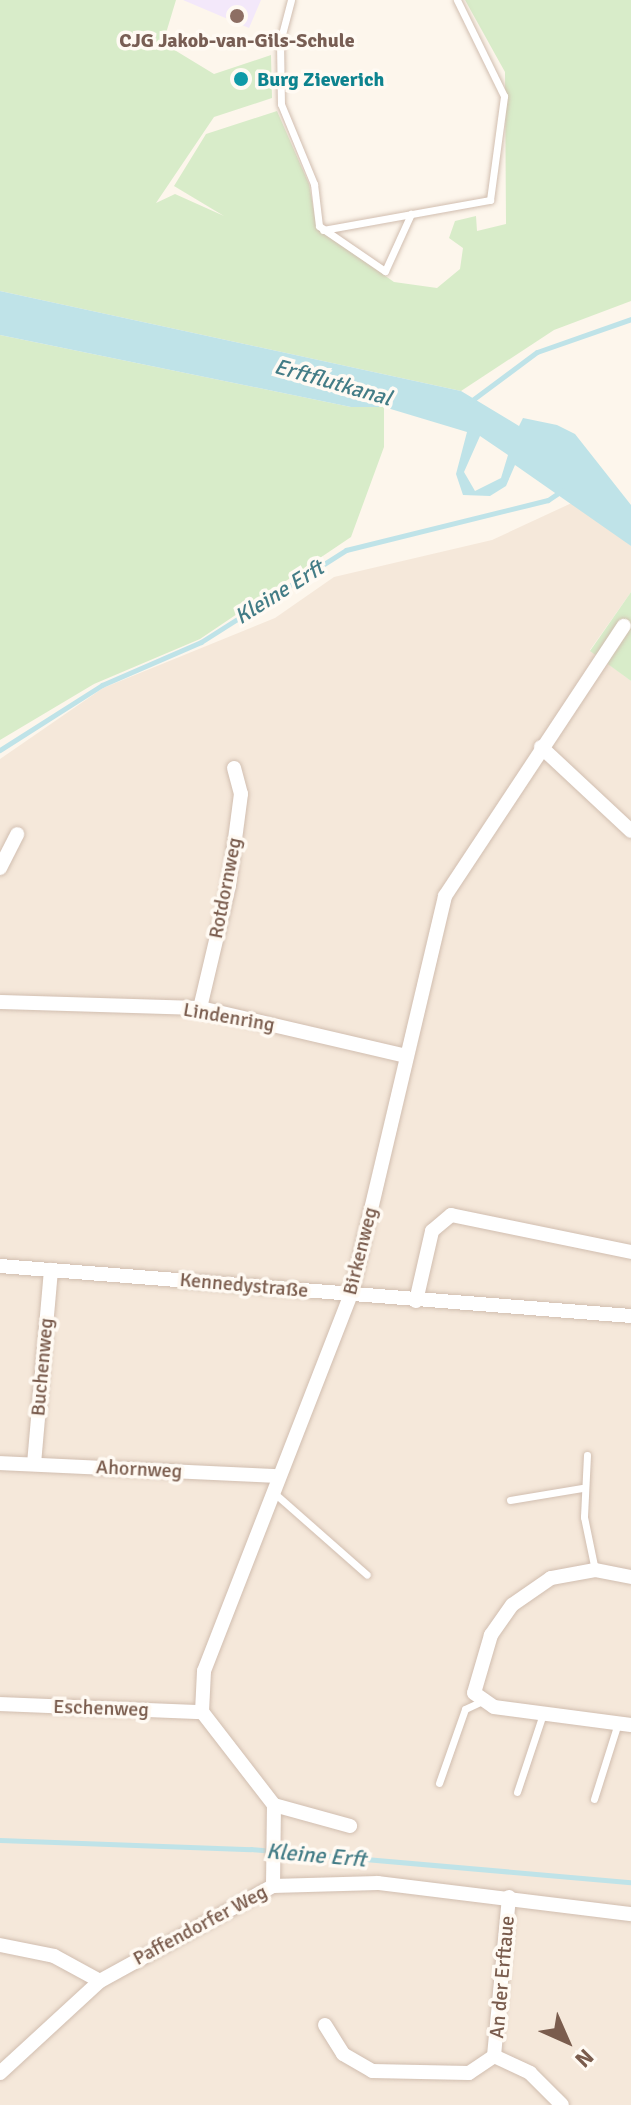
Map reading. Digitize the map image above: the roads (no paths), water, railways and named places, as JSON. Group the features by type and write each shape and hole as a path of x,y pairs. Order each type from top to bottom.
{"street":[{"name":"Birkenweg","path":"202,1712 204,1671 277,1476 351,1294 445,896 624,626"},
{"path":"541,747 631,831"},
{"name":"Rotdornweg","path":"200,1008 229,885 241,794 234,768"},
{"path":"0,868 17,834"},
{"name":"Lindenring","path":"0,1002 200,1008 407,1056"},
{"path":"416,1301 432,1231 451,1215 631,1252"},
{"name":"Kennedystraße","path":"0,1266 631,1316"},
{"name":"Buchenweg","path":"34,1464 51,1270"},
{"name":"Ahornweg","path":"0,1463 277,1476"},
{"path":"624,1724 480,1702 474,1693 491,1635 512,1605 551,1578 595,1570 631,1577"},
{"name":"Eschenweg","path":"0,1704 202,1712"},
{"path":"202,1712 230,1758 274,1805 350,1826"},
{"path":"273,1886 274,1805"},
{"name":"Paffendorfer Weg","path":"0,2073 100,1981 273,1886 378,1883 631,1914"},
{"name":"An der Erftaue","path":"494,2056 509,1897"},
{"path":"0,1945 54,1956 100,1981"},
{"name":"An der Erftaue","path":"325,2025 343,2054 372,2071 469,2073 494,2056"},
{"name":"An der Erftaue","path":"494,2056 530,2073 562,2105"}],"lane":[{"path":"291,0 280,42 281,104 314,184 323,230 385,271 411,214"},
{"path":"323,230 490,200 498,171 500,80 457,0"},
{"path":"587,1455 582,1488 595,1570"},
{"path":"510,1500 582,1488"},
{"path":"272,1491 367,1575"},
{"path":"439,1783 465,1709 480,1702"},
{"path":"517,1792 543,1714"},
{"path":"594,1799 624,1724"}],"water":[{"name":"Erftflutkanal","path":"0,291 461,391 519,426 523,418 557,425 575,434 631,505 631,546 515,465 506,486 490,496 463,495 456,474 467,432 384,407 351,407 0,335","holes":["480,436 508,455 501,478 475,491 464,472"]}],"waterway":[{"path":"471,401 537,352 631,319"},
{"name":"Kleine Erft","path":"0,750 102,685 201,642 346,550 548,500 563,490"},
{"name":"Kleine Erft","path":"0,1840 251,1849 631,1882"}],"place":[{"name":"CJG Jakob-van-Gils-Schule","path":"237,16"},
{"name":"Burg Zieverich","path":"241,79"}]}
